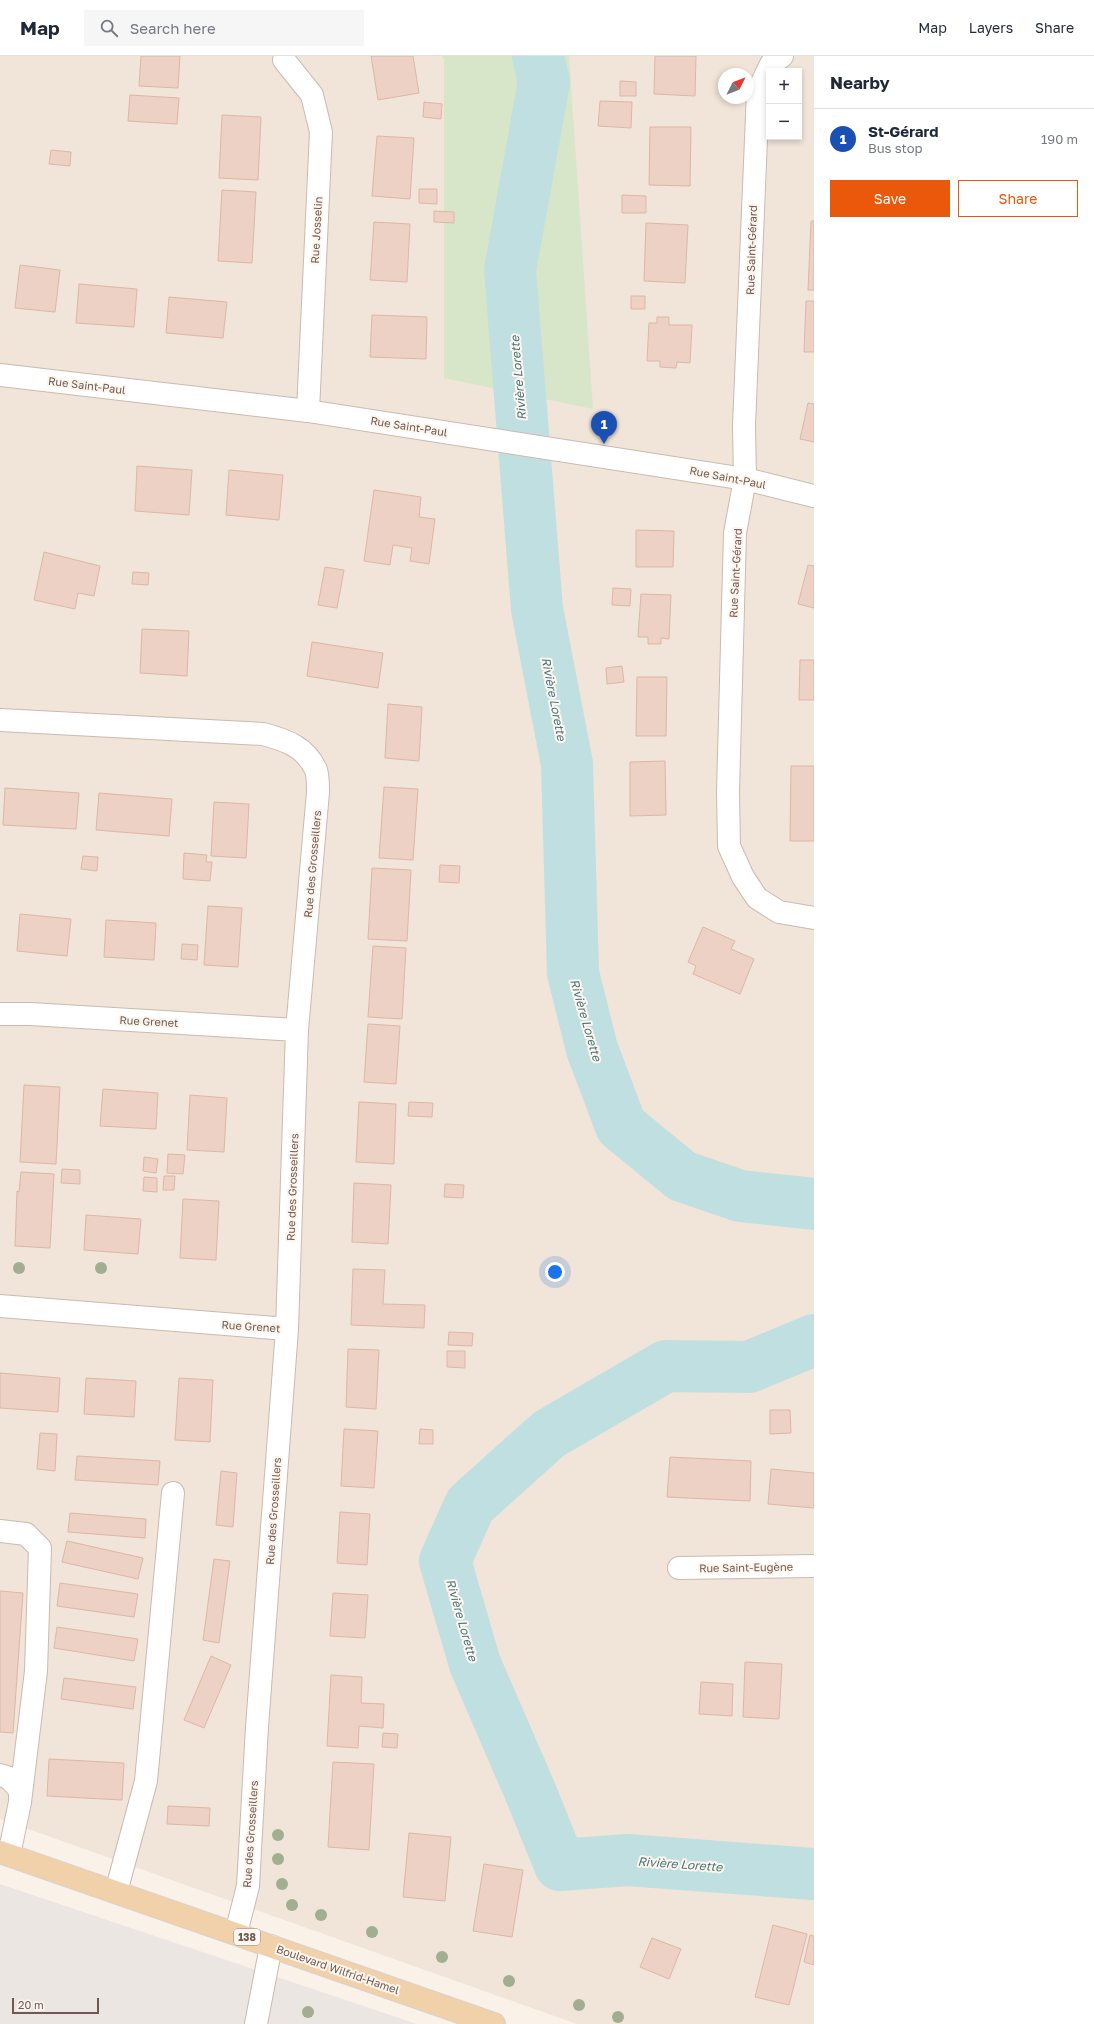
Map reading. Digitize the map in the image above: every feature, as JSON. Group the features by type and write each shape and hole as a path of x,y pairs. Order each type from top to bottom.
{"main road":[{"name":"Boulevard Wilfrid-Hamel","path":"4,1853 494,2024"}],"street":[{"name":"Rue Josselin","path":"284,60 312,95 321,132 308,411"},
{"name":"Rue Saint-Gérard","path":"777,60 758,91 744,426 745,479 735,533 728,792 729,846 743,877 758,898 779,912 814,918"},
{"name":"Rue Saint-Paul","path":"0,375 308,411 471,435 745,479 814,496"},
{"name":"Rue des Grosseillers","path":"0,720 264,734 284,740 303,750 316,770 318,792 297,1030 287,1329 257,1727 248,1886 236,1933"},
{"name":"Rue Grenet","path":"0,1014 30,1014 297,1030"},
{"name":"Rue Grenet","path":"0,1306 287,1329"},
{"path":"116,1892 146,1781 173,1494"},
{"path":"0,1531 26,1534 40,1548 36,1671 20,1802 4,1853"},
{"name":"Rue Saint-Eugène","path":"678,1568 814,1566"},
{"path":"0,1775 9,1778 20,1790 20,1802"},
{"path":"256,2024 271,1946"}],"shaded area":[{"path":"0,56 814,56 814,2024 577,2024 0,1819"},
{"path":"0,1884 417,2024 0,2024"}],"green space":[{"path":"442,56 569,56 593,409 444,378 444,59"}],"building":[{"path":"141,56 180,56 178,88 139,86"},
{"path":"371,56 413,56 419,93 378,100"},
{"path":"655,56 696,56 695,96 654,94"},
{"path":"620,81 636,82 636,96 620,96"},
{"path":"130,95 179,98 177,124 128,121"},
{"path":"600,101 632,102 631,128 598,126"},
{"path":"424,102 442,104 441,119 423,117"},
{"path":"222,115 261,117 258,180 219,178"},
{"path":"650,127 691,127 690,186 649,185"},
{"path":"377,136 414,138 410,199 372,196"},
{"path":"51,150 71,152 70,166 49,164"},
{"path":"419,189 437,189 437,204 419,203"},
{"path":"222,190 256,192 252,263 218,261"},
{"path":"622,195 646,196 646,213 622,213"},
{"path":"434,211 454,212 454,223 434,222"},
{"path":"811,221 814,221 814,290 808,290"},
{"path":"374,222 410,224 407,282 370,280"},
{"path":"646,223 688,225 685,283 644,281"},
{"path":"20,265 60,270 55,312 15,308"},
{"path":"79,284 137,289 134,327 76,323"},
{"path":"631,296 645,296 645,309 631,309"},
{"path":"169,297 227,302 223,338 166,333"},
{"path":"806,301 814,301 814,352 804,352"},
{"path":"372,315 427,317 426,359 370,357"},
{"path":"657,317 669,317 669,325 692,325 690,363 677,362 676,368 660,367 660,361 647,361 649,323 657,323"},
{"path":"808,403 814,404 814,442 800,439"},
{"path":"137,466 192,470 189,515 135,511"},
{"path":"229,470 283,475 279,520 226,515"},
{"path":"374,490 421,497 419,517 435,519 429,564 410,561 412,548 393,545 390,565 364,561"},
{"path":"636,530 674,531 673,567 636,567"},
{"path":"44,552 100,566 94,596 78,593 75,609 34,600"},
{"path":"808,565 814,566 814,608 798,604"},
{"path":"325,567 344,570 337,608 318,605"},
{"path":"133,572 149,573 148,585 132,584"},
{"path":"613,588 631,589 630,606 612,605"},
{"path":"641,594 671,595 669,639 661,638 661,644 648,644 648,637 638,637"},
{"path":"142,629 189,631 187,676 140,673"},
{"path":"312,642 383,653 378,688 307,676"},
{"path":"800,660 814,660 814,700 799,700"},
{"path":"622,666 624,682 607,684 606,668"},
{"path":"637,677 667,677 666,736 636,736"},
{"path":"388,704 422,707 419,761 385,758"},
{"path":"665,761 666,815 630,816 630,762"},
{"path":"791,766 814,766 814,841 790,841"},
{"path":"384,787 418,789 413,860 379,858"},
{"path":"5,788 79,793 76,829 3,825"},
{"path":"99,793 172,799 169,836 96,830"},
{"path":"214,802 249,804 246,858 211,856"},
{"path":"184,853 207,855 206,862 212,862 210,881 183,879"},
{"path":"83,856 98,857 97,871 81,869"},
{"path":"440,865 460,866 459,883 439,882"},
{"path":"372,868 411,870 407,941 368,939"},
{"path":"208,906 242,908 238,967 204,965"},
{"path":"20,914 71,919 67,956 17,951"},
{"path":"106,920 156,923 154,960 104,957"},
{"path":"703,927 735,941 731,949 754,959 740,994 693,974 696,966 688,962"},
{"path":"182,944 198,945 197,960 181,959"},
{"path":"373,946 406,948 402,1019 368,1017"},
{"path":"368,1024 400,1026 396,1084 364,1082"},
{"path":"24,1085 60,1087 56,1164 20,1162"},
{"path":"103,1089 158,1093 156,1129 100,1126"},
{"path":"190,1095 227,1098 224,1152 187,1150"},
{"path":"359,1102 396,1104 394,1164 356,1162"},
{"path":"409,1102 433,1103 432,1117 408,1116"},
{"path":"168,1154 185,1155 183,1174 167,1173"},
{"path":"144,1157 158,1159 156,1173 143,1171"},
{"path":"62,1169 80,1170 80,1184 61,1183"},
{"path":"21,1172 54,1174 50,1248 15,1246 17,1191 19,1192"},
{"path":"164,1176 175,1176 174,1190 163,1190"},
{"path":"144,1177 157,1178 157,1192 143,1191"},
{"path":"354,1183 391,1185 388,1244 352,1242"},
{"path":"445,1184 464,1185 463,1198 444,1197"},
{"path":"183,1199 219,1201 216,1260 180,1258"},
{"path":"86,1215 141,1219 138,1254 84,1250"},
{"path":"353,1269 385,1270 383,1304 425,1305 424,1328 351,1325"},
{"path":"449,1332 473,1333 472,1346 448,1345"},
{"path":"348,1349 379,1350 376,1409 346,1407"},
{"path":"447,1351 465,1351 465,1368 447,1367"},
{"path":"0,1373 60,1378 58,1412 0,1408"},
{"path":"86,1378 136,1381 134,1417 84,1414"},
{"path":"179,1378 213,1380 210,1442 175,1440"},
{"path":"770,1410 790,1410 791,1433 770,1434"},
{"path":"344,1429 378,1431 374,1488 341,1486"},
{"path":"420,1429 433,1430 433,1444 419,1444"},
{"path":"40,1433 57,1434 55,1471 37,1469"},
{"path":"77,1456 160,1461 158,1485 75,1480"},
{"path":"670,1457 751,1461 750,1501 667,1497"},
{"path":"771,1469 814,1473 814,1508 768,1504"},
{"path":"221,1471 237,1473 233,1527 216,1525"},
{"path":"340,1512 370,1514 367,1565 337,1563"},
{"path":"70,1513 146,1519 145,1538 68,1532"},
{"path":"67,1541 143,1558 138,1579 62,1562"},
{"path":"214,1559 230,1561 219,1643 203,1640"},
{"path":"60,1583 138,1594 134,1617 57,1606"},
{"path":"0,1591 23,1593 13,1733 0,1732"},
{"path":"333,1593 368,1595 365,1638 330,1636"},
{"path":"57,1627 138,1639 134,1661 54,1648"},
{"path":"211,1656 231,1665 204,1728 184,1720"},
{"path":"745,1662 782,1664 779,1719 743,1717"},
{"path":"331,1675 362,1677 361,1703 384,1704 383,1728 359,1726 358,1748 327,1746"},
{"path":"64,1678 136,1687 133,1709 61,1699"},
{"path":"701,1682 733,1684 732,1716 699,1714"},
{"path":"383,1733 398,1734 397,1748 382,1747"},
{"path":"49,1759 124,1763 122,1800 47,1796"},
{"path":"333,1762 374,1764 369,1850 328,1847"},
{"path":"168,1806 210,1808 209,1826 167,1824"},
{"path":"409,1833 451,1837 445,1901 403,1897"},
{"path":"484,1864 523,1870 512,1937 473,1931"},
{"path":"773,1925 807,1934 789,2005 755,1997"},
{"path":"810,1935 814,1936 814,1965 804,1962"},
{"path":"652,1938 681,1949 669,1979 640,1967"}],"waterway":[{"name":"Rivière Lorette","path":"538,56 544,82 510,270 537,609 567,764 573,973 592,1049 621,1126 682,1176 740,1196 814,1204"},
{"name":"Rivière Lorette","path":"814,1340 749,1367 666,1366 549,1434 470,1505 445,1561 475,1664 560,1865 627,1860 814,1874"}],"place":[{"name":"St-Gérard","path":"604,444"}]}
